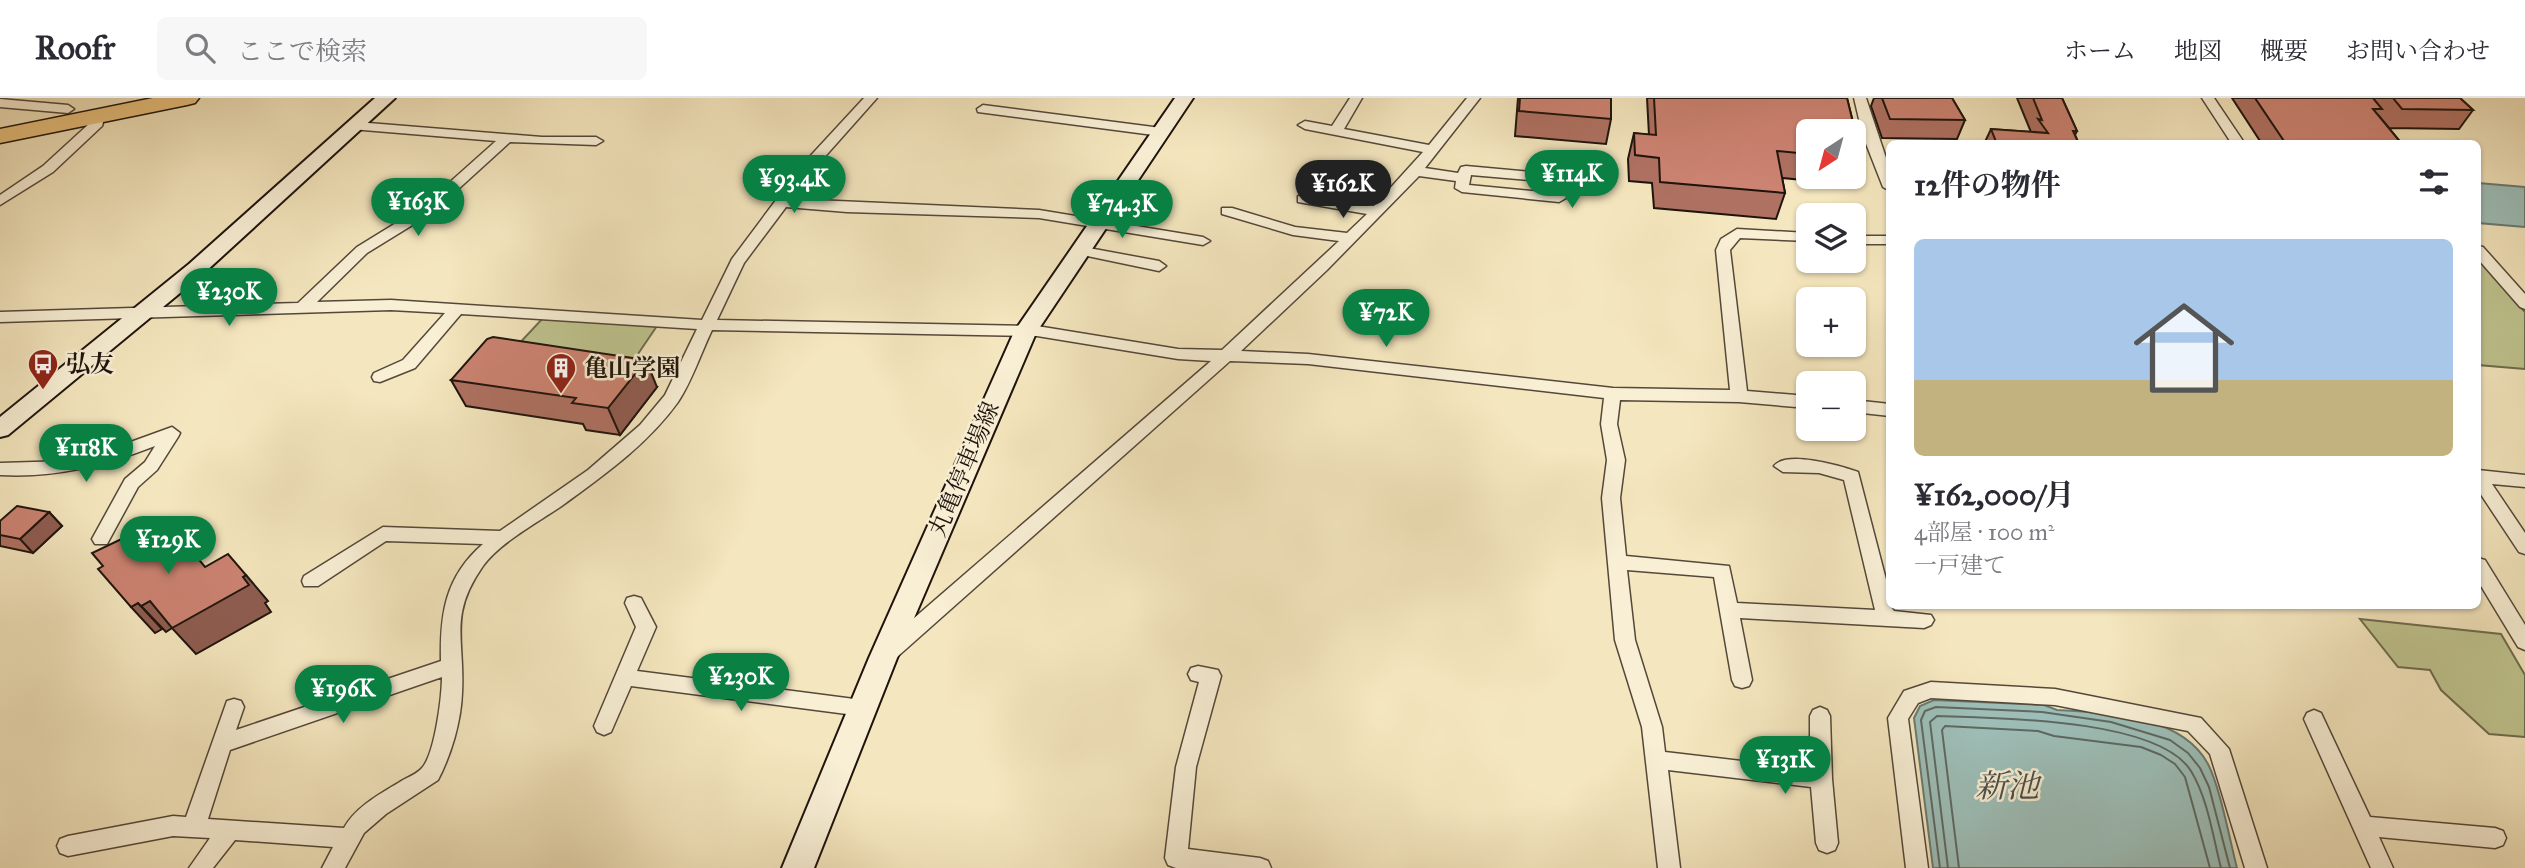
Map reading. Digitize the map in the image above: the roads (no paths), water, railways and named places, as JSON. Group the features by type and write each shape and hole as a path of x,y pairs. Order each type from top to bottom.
{"highway":[{"path":"0,123 124,98"},
{"path":"0,136 187,98"}],"main road":[{"path":"0,429 143,313 386,98"},
{"name":"丸亀停車場線","path":"798,868 883,658 1025,332 1097,222 1184,98"}],"street":[{"path":"334,868 356,826 379,807 431,774 440,751 452,695 450,625 453,602 478,559 503,538 594,474 646,429 672,398 737,262 826,146 871,98"},
{"path":"1336,131 1356,98"},
{"path":"883,658 1227,356 1377,211 1415,171 1474,98"},
{"path":"1860,98 1870,136 1886,177"},
{"path":"2208,98 2236,140"},
{"path":"0,103 68,109"},
{"path":"983,108 1161,132"},
{"path":"0,217 6,211 0,203 65,154 97,123 98,115"},
{"path":"1306,125 1432,150"},
{"path":"356,126 507,138 596,141"},
{"path":"302,308 362,250 427,210 507,138"},
{"path":"1466,170 1555,178 1559,180 1559,198 1462,188 1463,178 1466,170"},
{"path":"1415,171 1463,178"},
{"path":"1303,199 1377,211"},
{"path":"783,202 859,209 919,208 1041,214 1203,241"},
{"path":"1227,211 1293,231 1350,238"},
{"path":"1739,396 1723,250 1726,242 1737,233 1796,236"},
{"path":"1866,240 1886,240"},
{"path":"1079,250 1159,266"},
{"path":"2481,253 2525,304"},
{"path":"0,317 391,305 707,325 1037,331 1178,355 1308,359 1613,394 1739,396 1796,401"},
{"path":"380,377 409,364 457,309"},
{"path":"1613,394 1609,424 1616,460 1611,498 1625,640 1652,727 1669,868"},
{"path":"1866,407 1886,410"},
{"path":"0,468 47,472 82,466 172,433 151,466 131,484 101,539"},
{"path":"1783,466 1819,467 1852,476 1886,618"},
{"path":"2481,476 2525,481"},
{"path":"2481,481 2525,547"},
{"path":"311,581 383,534 503,538"},
{"path":"1617,562 1722,572 1742,680"},
{"path":"2481,570 2525,642"},
{"path":"604,726 646,627 634,603"},
{"path":"1729,610 1924,620"},
{"path":"222,744 451,666"},
{"path":"1198,674 1211,676 1186,767 1176,858 1260,868"},
{"path":"625,677 862,708"},
{"path":"1917,868 1898,718 1911,697 1931,690 2054,697 2194,724 2220,749 2256,868"},
{"path":"194,827 234,707"},
{"path":"1820,716 1821,779 1827,843"},
{"path":"2314,719 2382,868"},
{"path":"1656,760 1821,779"},
{"path":"68,846 173,826 350,838"},
{"path":"2363,826 2495,838"},
{"path":"200,868 230,830"}],"water":[{"path":"2481,183 2525,187 2525,227 2481,223"},
{"name":"新池","path":"1934,700 2044,705 2057,710 2119,715 2141,719 2180,735 2196,747 2208,764 2221,800 2237,868 1933,868 1914,718 1920,706"}],"place":[{"name":"弘友","path":"43,391"},
{"name":"亀山学園","path":"561,395"}]}
